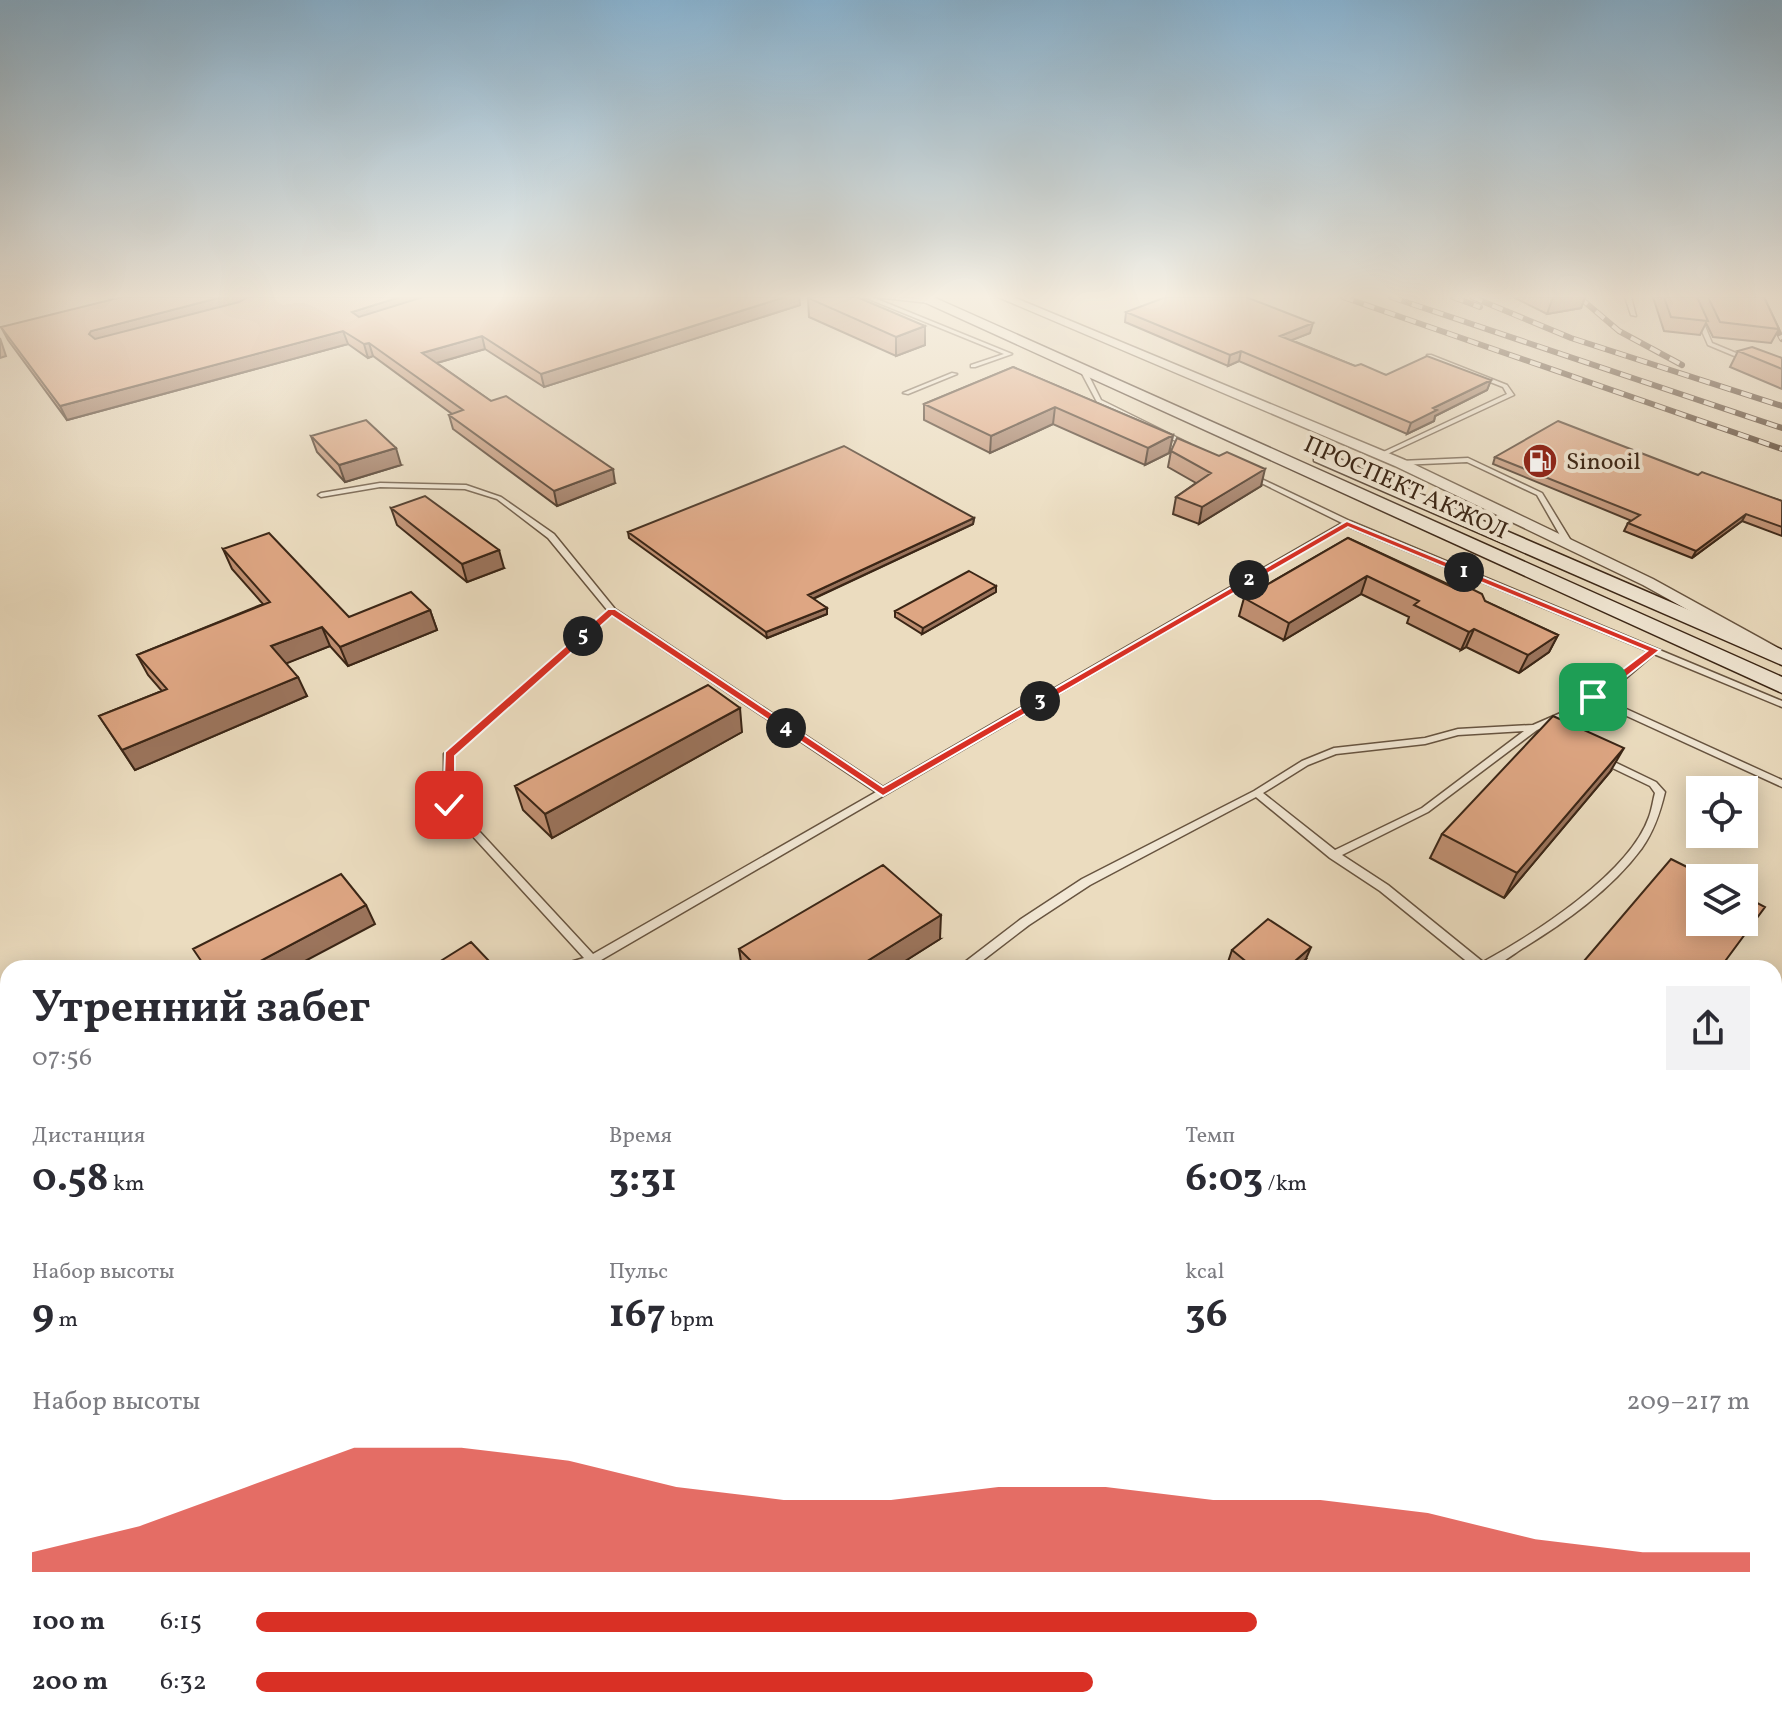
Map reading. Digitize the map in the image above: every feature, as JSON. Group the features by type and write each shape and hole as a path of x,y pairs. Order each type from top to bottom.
{"main road":[{"name":"ПРОСПЕКТ АКЖОЛ","path":"1100,378 1782,686"},
{"name":"ПРОСПЕКТ АКЖОЛ","path":"1140,378 1782,658"}],"street":[{"path":"1196,378 1400,463 1648,582 1782,658"}],"lane":[{"path":"906,393 945,378"},
{"path":"1087,378 1099,401 1196,449"},
{"path":"1381,455 1511,395 1511,391 1486,378"},
{"path":"1400,463 1468,460 1540,494 1569,544"},
{"path":"1237,469 1347,523 1782,704"},
{"path":"321,495 395,485 466,487 499,498 551,536 612,611 883,792"},
{"path":"612,611 449,754 449,805 592,960 1347,523"},
{"path":"1334,855 1425,810 1534,728 1593,697 1654,650"},
{"path":"1593,697 1782,784"},
{"path":"975,960 1025,922 1086,882 1257,793 1305,763 1334,751 1425,741 1458,732 1534,728 1548,734"},
{"path":"1498,960 1523,946 1603,885 1628,859 1656,813 1660,792 1653,784 1588,753"},
{"path":"1257,793 1334,855 1384,888 1473,960"}],"building":[{"path":"39,378 167,378 60,406"},
{"path":"418,378 457,378 491,401 506,396 613,469 554,491 449,415 463,410"},
{"path":"987,378 1038,378 1173,435 1148,448 1055,407 991,436 924,404"},
{"path":"1304,378 1491,380 1433,408 1437,410 1411,423"},
{"path":"366,420 396,448 339,465 311,436"},
{"path":"1558,421 1698,475 1702,472 1782,501 1782,527 1746,514 1696,551 1628,523 1640,515 1495,457"},
{"path":"1177,438 1219,456 1227,452 1265,469 1202,507 1176,497 1211,473 1171,451"},
{"path":"844,446 974,518 808,595 827,608 766,632 628,532"},
{"path":"425,496 499,550 462,564 391,508"},
{"path":"269,533 349,617 411,592 430,610 340,647 322,627 271,646 298,677 122,750 99,716 167,689 137,655 270,602 223,549"},
{"path":"1348,538 1456,589 1470,588 1482,594 1485,601 1558,635 1528,655 1474,629 1469,632 1414,605 1419,601 1367,576 1289,623 1244,598"},
{"path":"969,571 996,586 923,628 895,611"},
{"path":"708,685 740,708 545,814 515,786"},
{"path":"1553,716 1624,748 1517,873 1442,834"},
{"path":"1671,859 1686,866 1686,936 1744,936 1726,960 1585,960"},
{"path":"883,865 941,915 869,960 750,960 739,949"},
{"path":"341,874 366,905 262,960 201,960 193,949"},
{"path":"1758,903 1765,907 1758,916"},
{"path":"1268,919 1311,947 1296,960 1244,960 1232,950"},
{"path":"471,942 488,960 442,960"}],"railway":[{"path":"1576,378 1782,449"},
{"path":"1632,378 1782,428"},
{"path":"1694,378 1782,406"}],"place":[{"name":"Sinooil","path":"1540,461"}],"route":[{"path":"449,805 449,754 612,611 883,792 1347,523 1654,650 1626,675 1593,697"}]}
